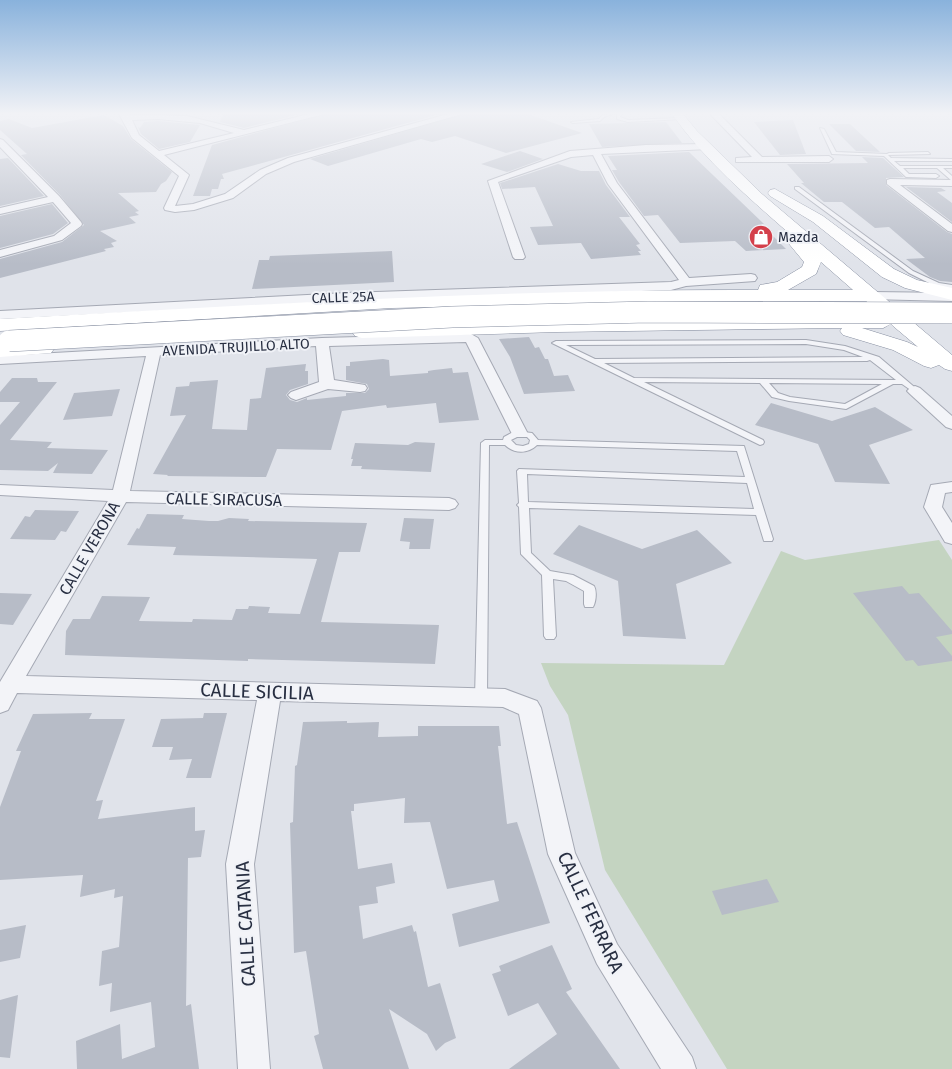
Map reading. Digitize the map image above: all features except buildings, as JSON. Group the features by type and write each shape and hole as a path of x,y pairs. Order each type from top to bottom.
{"highway":[{"path":"729,164 767,192 927,322 949,329"},
{"path":"744,164 754,173"},
{"path":"687,288 752,291 796,280 810,270 813,262 809,255 770,217 767,192"},
{"path":"767,192 818,219 888,273 911,284 952,296"},
{"path":"767,192 872,296 900,322 952,364"},
{"path":"4,338 383,303 687,288 872,296"},
{"path":"4,338 309,315 484,308 719,304 952,305"},
{"path":"4,338 452,317 658,312 952,313"},
{"path":"4,338 324,333 469,327 900,322"},
{"path":"804,324 879,339 922,357 952,374"}],"street":[{"path":"0,254 58,238 77,224 21,164"},
{"path":"170,164 184,175 169,208 186,208 229,196 263,172 282,164"},
{"path":"519,257 493,181 542,164"},
{"path":"602,164 613,184 687,288"},
{"path":"950,179 890,182 952,229"},
{"path":"0,211 55,198"},
{"name":"CALLE 25A","path":"0,315 346,296 671,286 687,288 751,278"},
{"path":"872,296 952,296"},
{"path":"900,322 927,322"},
{"name":"AVENIDA TRUJILLO ALTO","path":"0,360 322,342 471,338 520,434"},
{"path":"322,342 327,384"},
{"name":"CALLE VERONA","path":"0,704 120,496 154,351"},
{"path":"296,395 327,384 360,388"},
{"path":"910,387 952,424"},
{"path":"952,487 937,490 933,507 952,538"},
{"name":"CALLE SIRACUSA","path":"0,490 120,496 448,504"},
{"name":"CALLE SICILIA","path":"10,684 493,698"},
{"name":"CALLE CATANIA","path":"254,1069 240,864 270,692"},
{"name":"CALLE FERRARA","path":"493,698 529,708 562,854 607,954 680,1069"}],"lane":[{"path":"895,164 908,176 936,176 950,179"},
{"path":"899,167 952,167"},
{"path":"926,167 936,176"},
{"path":"938,167 950,179"},
{"path":"797,188 911,272 937,285 952,288"},
{"path":"760,442 556,343 806,342 845,348 876,359 910,387"},
{"path":"593,362 876,359"},
{"path":"630,380 892,382 910,387"},
{"path":"762,381 775,395 846,407 892,382"},
{"path":"507,442 509,437 520,434 528,435 534,442 740,448 768,539"},
{"path":"507,442 511,447 519,449 531,447 534,442"},
{"path":"493,698 485,443 507,442"},
{"path":"589,604 590,589 569,578 546,574 526,554 522,505 522,471 750,480"},
{"path":"522,505 760,512"},
{"path":"546,574 550,636"}],"green space":[{"path":"939,540 952,560 952,1069 727,1069 605,870 568,715 550,686 541,663 724,665 781,551 805,560"}],"place":[{"name":"Mazda","path":"761,237"}]}
